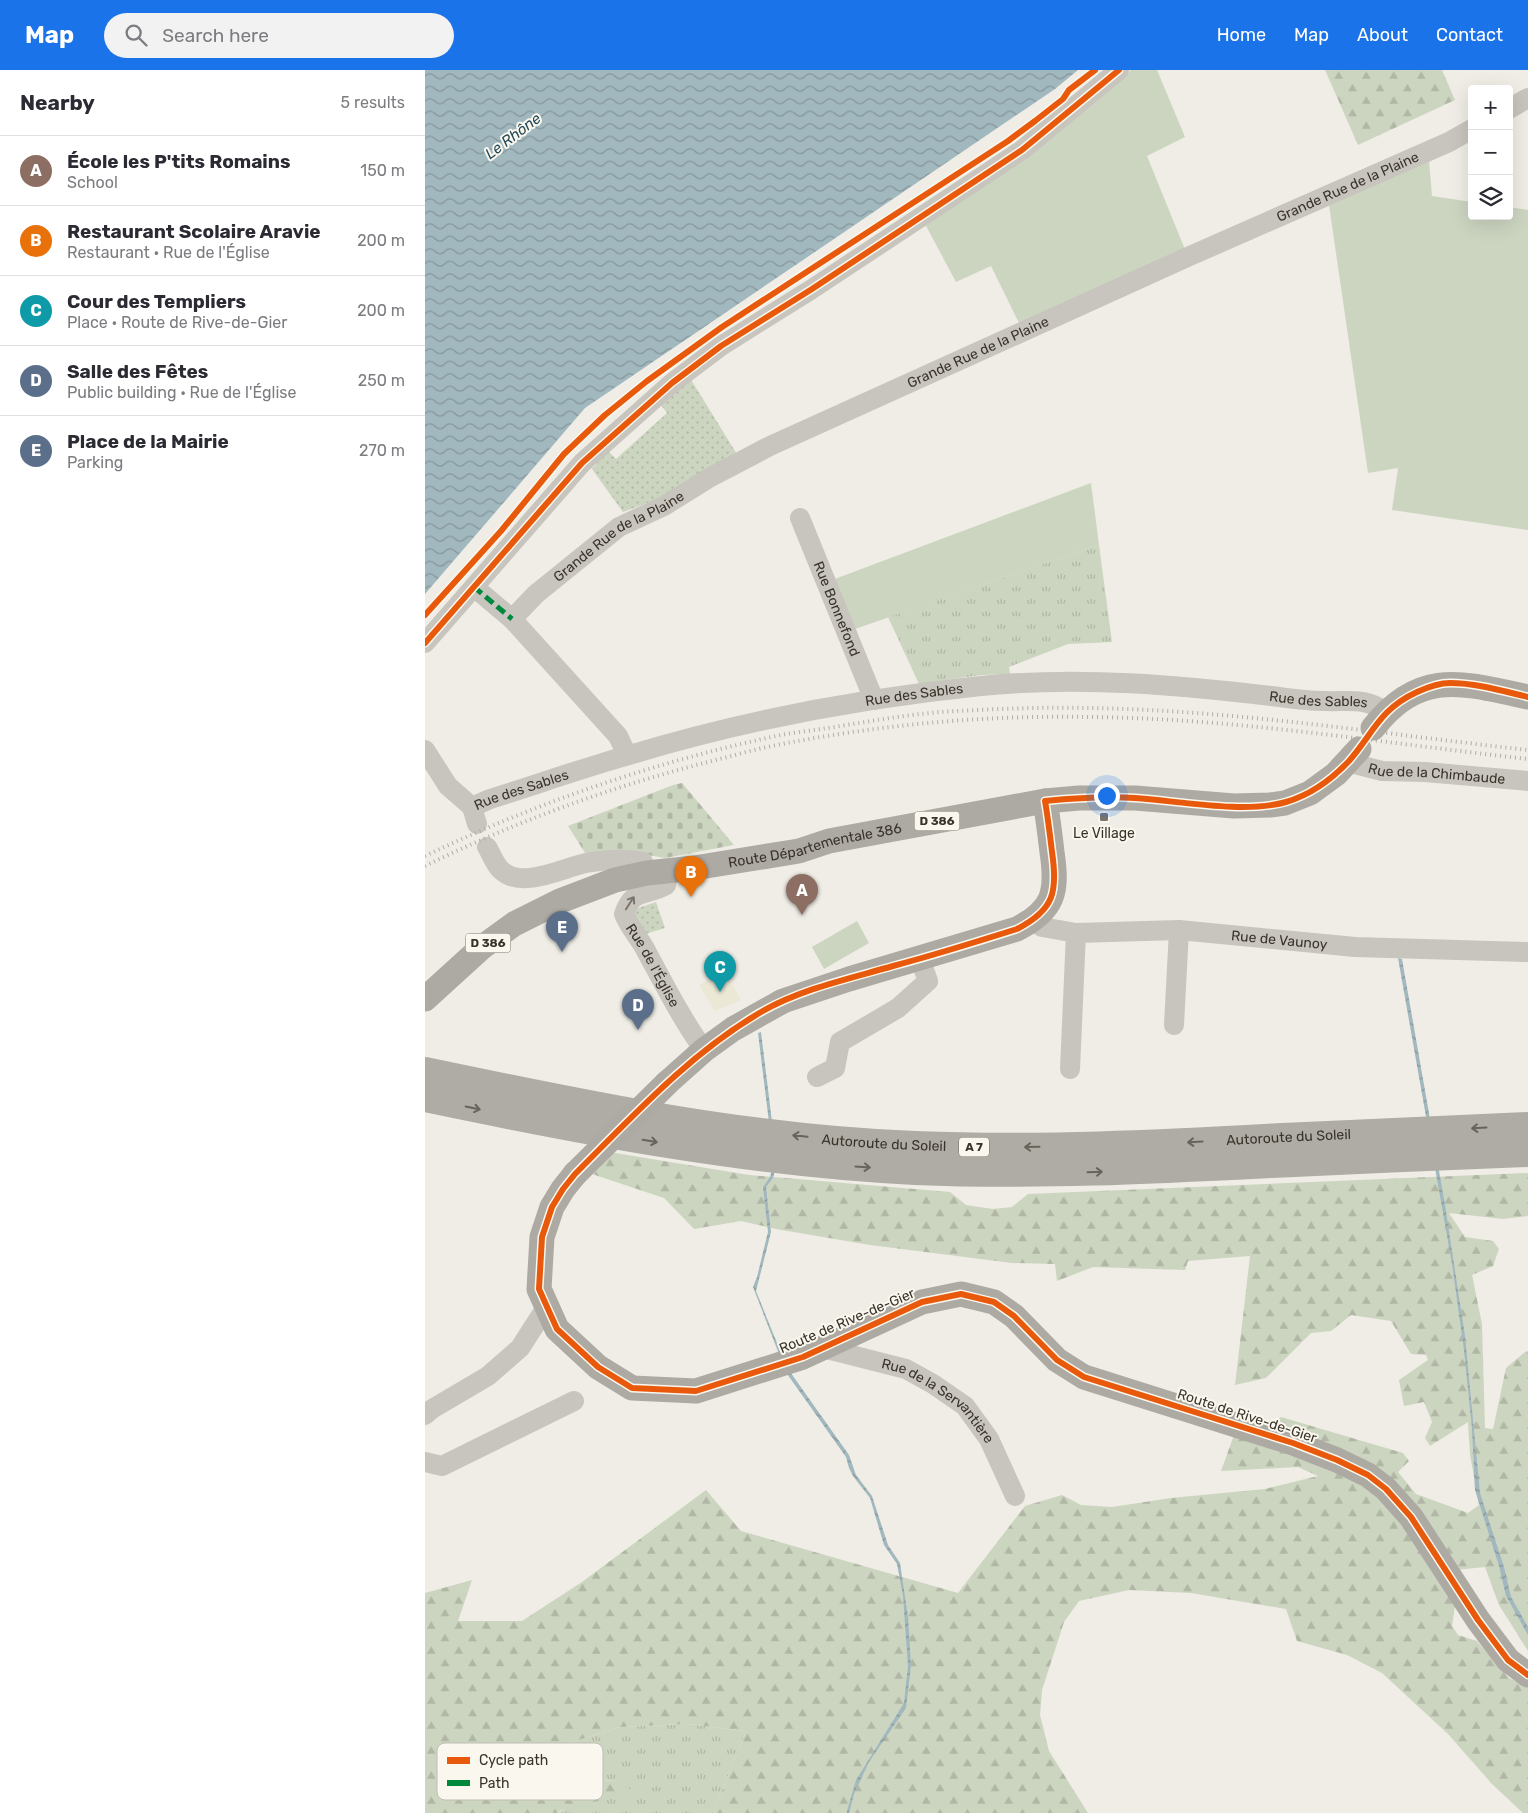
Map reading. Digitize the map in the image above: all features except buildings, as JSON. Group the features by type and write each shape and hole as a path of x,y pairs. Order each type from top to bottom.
{"highway":[{"name":"Autoroute du Soleil","path":"425,1071 600,1107 730,1129 913,1145 1083,1146 1528,1126"},
{"name":"Autoroute du Soleil","path":"425,1098 593,1132 727,1154 836,1166 917,1171 1093,1172 1528,1153"}],"main road":[{"path":"1380,720 1407,697 1428,687 1449,683 1477,686 1528,697"},
{"name":"Route Départementale 386","path":"425,998 481,948 513,924 560,902 606,884 658,872 799,851 829,841 1045,801 1101,797 1234,806 1285,803 1309,792 1335,774 1353,755"},
{"name":"Route de Rive-de-Gier","path":"1045,801 1055,886 1046,907 1032,921 1017,929 920,959 849,978 783,1001 740,1025 704,1050 667,1083 575,1174 552,1207 542,1237 539,1289 557,1329 598,1367 631,1388 696,1391 803,1357 922,1302 961,1294 994,1302 1014,1316 1057,1360 1084,1377 1285,1440 1337,1460 1368,1475 1386,1489 1411,1517 1478,1620 1508,1660 1528,1675"}],"street":[{"path":"425,643 587,458 692,367 721,346 1023,150 1119,70"},
{"path":"1513,106 1528,98"},
{"name":"Grande Rue de la Plaine","path":"512,619 536,594 619,527 664,506 709,478 770,446 1449,142 1470,130"},
{"name":"Rue Bonnefond","path":"800,518 874,700"},
{"path":"474,588 512,619 618,736 627,755"},
{"name":"Rue des Sables","path":"425,750 448,786 475,815 490,799 627,755 736,727 874,700 982,686 1068,682 1143,684 1324,701 1361,701 1371,703 1380,720"},
{"name":"Rue de la Chimbaude","path":"1353,755 1382,772 1425,772 1528,781"},
{"path":"487,847 501,870 513,876 529,879 586,863 632,859 643,862 658,872"},
{"name":"Rue de l'Église","path":"658,872 666,885 657,891 635,896 628,903 624,914 630,928 642,944 690,1030 704,1050"},
{"name":"Rue de Vaunoy","path":"1032,921 1042,927 1076,933 1179,930 1355,947 1528,952"},
{"path":"1174,1025 1179,930"},
{"path":"1069,1069 1076,933"},
{"path":"817,1077 835,1068 840,1042 898,1008 928,981 920,959"},
{"path":"425,1416 432,1409 488,1376 520,1348 547,1306"},
{"name":"Rue de la Servantière","path":"823,1348 906,1369 933,1384 965,1406 989,1439 1015,1496"},
{"path":"425,1462 442,1466 574,1401"}],"green space":[{"path":"1131,70 1157,70 1185,137 1147,156 1186,252 1021,327 991,266 956,282 925,224 1018,162"},
{"path":"1325,70 1442,70 1455,100 1358,145"},
{"path":"1429,160 1432,196 1468,201 1468,220 1513,220 1513,208 1528,210 1528,530 1392,510 1398,468 1368,473 1329,205"},
{"path":"690,378 738,456 664,497 623,512 592,469 608,451 616,459 667,413 661,405"},
{"path":"1091,483 1099,545 852,630 832,580"},
{"path":"1099,545 1112,642 1068,644 1009,667 1010,674 981,675 919,684 888,617"},
{"path":"682,783 734,845 665,858 636,853 587,856 568,826 673,785"},
{"path":"656,902 665,928 645,934 633,917 635,909"},
{"path":"857,921 869,943 824,969 812,947"},
{"path":"609,1152 749,1175 950,1192 966,1205 993,1209 1012,1207 1028,1194 1528,1173 1528,1216 1503,1219 1449,1213 1465,1237 1493,1241 1499,1249 1493,1266 1472,1275 1482,1324 1485,1428 1493,1429 1506,1368 1528,1351 1528,1651 1499,1605 1485,1567 1455,1570 1410,1498 1272,1424 1281,1417 1403,1453 1409,1461 1398,1472 1416,1494 1468,1513 1479,1505 1470,1455 1468,1422 1430,1446 1425,1438 1432,1422 1424,1402 1404,1406 1399,1380 1428,1360 1426,1355 1411,1354 1391,1321 1351,1315 1331,1331 1311,1333 1266,1378 1235,1385 1250,1256 1188,1261 1185,1270 1093,1267 1057,1281 1055,1264 1012,1263 870,1245 741,1221 694,1229 664,1198 589,1173"},
{"path":"1234,1435 1363,1482 1393,1507 1455,1606 1452,1626 1458,1635 1477,1641 1509,1678 1528,1687 1528,1813 1523,1813 1492,1784 1448,1734 1382,1673 1347,1655 1297,1641 1286,1609 1191,1593 1129,1590 1079,1601 1064,1622 1042,1690 1040,1715 1049,1751 1088,1813 713,1813 746,1731 687,1724 620,1727 569,1743 437,1743 437,1800 602,1800 561,1810 557,1813 425,1813 425,1593 472,1580 458,1621 522,1621 582,1582 706,1490 741,1531 958,1593 1025,1506 1062,1495 1081,1505 1112,1507 1171,1498 1265,1489 1318,1476 1298,1467 1221,1471"},
{"path":"687,1724 746,1731 713,1813 557,1813 582,1800 603,1800 603,1789 618,1781 603,1780 603,1743 569,1743 620,1727"},
{"path":"603,1780 618,1781 634,1792 603,1800"}],"shaded area":[{"path":"725,972 741,1000 715,1011 699,985"}],"water":[{"name":"Le Rhône","path":"425,70 1078,70 1055,89 585,408 425,594"},
{"path":"1398,958 1402,959 1445,1205 1465,1336 1480,1493 1504,1567 1511,1597 1528,1627 1528,1635 1506,1596 1499,1566 1475,1490 1472,1429 1464,1350 1452,1264"},
{"path":"761,1032 777,1163 773,1178 766,1187 771,1232 756,1291 783,1358 781,1359 753,1287 768,1232 763,1187 770,1177 774,1163 758,1033"},
{"path":"788,1369 849,1455 856,1475 872,1496 888,1545 900,1563 908,1617 911,1665 906,1708 869,1762 854,1794 849,1813 847,1811 856,1780 904,1703 908,1666 903,1596 897,1564 884,1545 870,1498 853,1476 846,1457 785,1371"}],"railway":[{"path":"425,856 508,819 550,803 593,787 679,760 782,735 927,713 1033,708 1088,708 1198,713 1528,750"},
{"path":"425,866 495,834 566,806 675,771 772,746 850,732 929,723 1048,717 1143,718 1308,732 1528,759"}],"marked path":[{"path":"474,587 512,619"}],"cycle path":[{"path":"425,615 501,531 564,454 605,415 647,381 722,327 1008,141 1063,99 1069,90 1095,70"},
{"path":"425,643 582,463 672,383 721,346 812,289 1022,150 1119,70"},
{"path":"1528,697 1460,683 1441,684 1421,690 1394,706 1349,761 1335,774 1312,791 1286,802 1251,807 1232,807 1124,797 1045,801 1054,878 1051,898 1039,915 1017,929 825,985 792,997 761,1012 710,1047 640,1108 575,1174 563,1189 552,1207 542,1237 539,1289 557,1329 598,1367 632,1388 696,1391 803,1357 922,1302 961,1294 994,1302 1014,1316 1057,1360 1084,1377 1293,1443 1337,1460 1368,1475 1386,1489 1411,1517 1478,1620 1508,1660 1528,1675"}],"place":[{"name":"Le Village","path":"1104,817"},
{"name":"Restaurant Scolaire Aravie","path":"691,897"},
{"name":"École les P'tits Romains","path":"802,915"},
{"name":"Place de la Mairie","path":"562,952"},
{"name":"Cour des Templiers","path":"720,992"},
{"name":"Salle des Fêtes","path":"638,1030"}]}
